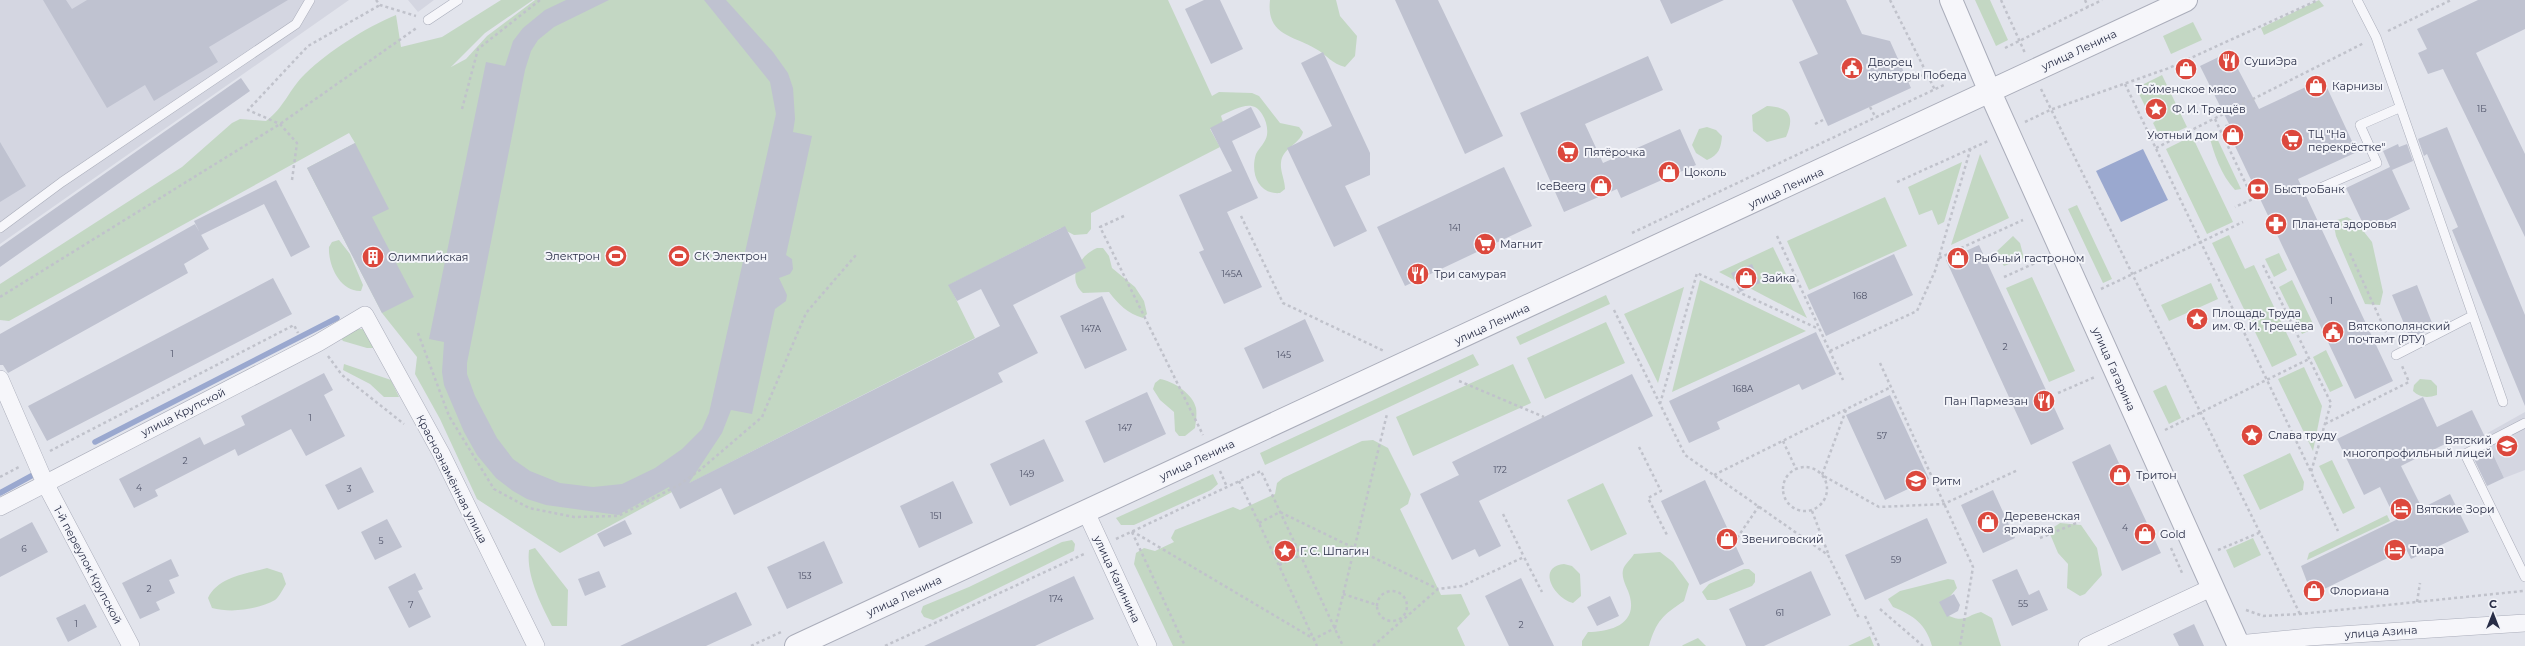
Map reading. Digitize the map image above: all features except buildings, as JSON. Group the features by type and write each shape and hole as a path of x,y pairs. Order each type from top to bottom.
{"street":[{"name":"улица Гагарина","path":"1951,0 1990,92 2239,645"},
{"name":"улица Ленина","path":"796,646 2186,0"},
{"name":"улица Крупской","path":"0,507 318,343 365,315"},
{"name":"Краснознамённая улица","path":"365,315 441,453 536,646"},
{"name":"1-й переулок Крупской","path":"0,379 45,484 131,646"},
{"name":"улица Калинина","path":"1086,512 1148,646"},
{"path":"2087,646 2213,587"},
{"name":"улица Азина","path":"2239,645 2308,637 2525,623"}],"lane":[{"path":"0,228 62,182 296,24 310,0"},
{"path":"428,20 458,0"},
{"path":"2357,0 2376,37 2399,108 2503,402"},
{"path":"2320,188 2377,163 2360,125 2399,108"},
{"path":"2396,355 2472,316"},
{"path":"2525,423 2464,454 2525,577"}],"path":[{"path":"376,0 380,5 428,20"},
{"path":"462,109 478,49 540,0"},
{"path":"1890,0 1935,90"},
{"path":"2085,0 2088,7"},
{"path":"2005,48 2102,0"},
{"path":"2028,129 2025,122 2050,110 2169,68 2318,0"},
{"path":"2156,148 2450,0"},
{"path":"292,180 297,143 280,124 248,110 308,46 380,5"},
{"path":"0,297 280,124 428,20"},
{"path":"1908,81 1927,73"},
{"path":"2125,84 2338,531"},
{"path":"1870,107 1876,118"},
{"path":"2050,110 2261,532 2300,614"},
{"path":"2215,119 2253,199 2235,207"},
{"path":"1815,124 1823,120"},
{"path":"1897,182 1987,139"},
{"path":"1830,351 1917,311 1939,258 1971,147"},
{"path":"1124,216 1100,227 1204,436"},
{"path":"1241,216 1283,303 1384,351"},
{"path":"1939,258 2023,220"},
{"path":"2100,289 2242,222"},
{"path":"1777,236 1843,380"},
{"path":"2325,424 2409,382 2350,253"},
{"path":"418,334 450,416 494,489 529,508 574,517 618,516 678,485 700,470 762,417 806,313 856,255"},
{"path":"2004,277 2042,260"},
{"path":"2263,265 2331,403 2311,472"},
{"path":"1660,404 1697,273 1820,329"},
{"path":"2097,282 2103,296"},
{"path":"1614,310 1685,455 1828,555"},
{"path":"0,477 294,325 298,334"},
{"path":"318,343 342,375 410,429"},
{"path":"2164,431 2309,359"},
{"path":"1880,363 1973,567 1960,646"},
{"path":"2058,393 2095,377"},
{"path":"1459,381 1544,417"},
{"path":"1714,475 1891,388"},
{"path":"1846,410 1822,476 1827,485 1826,496 1820,506 1812,511 1801,512 1792,508 1785,501 1782,491 1783,482 1788,474 1796,469 1805,467 1814,469 1822,476 1879,507 1944,504 2018,470"},
{"path":"1314,639 1335,628 1387,414"},
{"path":"2161,424 2167,438"},
{"path":"1783,441 1796,469"},
{"path":"1639,447 1661,491 1648,498 1667,535"},
{"path":"885,646 1261,471 1343,646"},
{"path":"1239,481 1317,646"},
{"path":"1738,538 1759,506"},
{"path":"1812,511 1828,555 1859,618"},
{"path":"1280,512 1438,589 1462,586 1524,557"},
{"path":"1259,523 1280,512"},
{"path":"1503,514 1542,592"},
{"path":"2040,538 2080,522"},
{"path":"1132,531 1314,639"},
{"path":"1132,531 1185,646"},
{"path":"2218,550 2261,532"},
{"path":"2215,543 2221,557"},
{"path":"1279,565 1300,555"},
{"path":"2417,602 2420,583"},
{"path":"1373,646 1438,589"},
{"path":"2242,604 2245,610 2263,616 2300,614 2522,592"},
{"path":"1398,593 1406,604 1404,618 1394,621 1385,620 1378,614 1377,604 1384,594 1398,593"},
{"path":"1344,594 1377,604"},
{"path":"1880,608 1923,646"},
{"path":"1864,616 1879,646"}],"shaded area":[{"path":"0,0 349,0 0,244"},
{"path":"408,0 434,0 418,12"},
{"name":"Вятский многопрофильный лицей","path":"2525,412 2525,470 2504,478 2484,435"}],"green space":[{"name":"СК Электрон","path":"501,0 533,0 485,33 451,67 466,59 487,36 535,0 1168,0 1212,96 1219,92 1252,93 1259,96 1280,123 1299,127 1303,132 1282,158 1281,166 1285,189 1280,193 1272,193 1261,187 1255,175 1254,168 1256,154 1267,135 1265,119 1262,114 1254,107 1244,106 1222,115 1223,122 1210,129 1220,147 1091,213 1091,229 1087,234 1074,235 1061,228 949,285 975,338 672,492 560,553 477,499 440,419 415,374 417,357 382,313 307,168 355,143 349,133 9,321 0,320 0,284 182,167 232,123 240,119 266,121 278,110 295,85 305,74 325,56 348,40 372,26 396,15 401,47 442,37"},
{"path":"1270,0 1336,0 1340,16 1357,36 1355,56 1345,67 1340,66 1316,49 1282,32 1276,27 1272,20"},
{"path":"1975,0 1990,0 2008,40 1996,46"},
{"path":"2319,0 2324,6 2264,35 2261,28"},
{"path":"2193,22 2202,40 2171,54 2163,36"},
{"path":"2162,75 2187,127 2161,139 2153,123 2163,114 2160,106 2146,108 2136,88"},
{"path":"1767,106 1781,108 1788,114 1790,123 1786,137 1767,142 1753,131 1752,115"},
{"path":"1707,127 1716,130 1722,136 1719,151 1707,160 1696,153 1692,145 1699,129"},
{"path":"2214,132 2241,189 2235,190 2222,171 2209,135"},
{"path":"2192,136 2233,222 2207,234 2166,149"},
{"path":"1980,154 2009,218 1951,245"},
{"path":"1962,162 1944,222 1938,225 1932,210 1919,215 1908,187"},
{"path":"1885,197 1907,246 1809,290 1787,241"},
{"path":"2077,205 2112,279 2103,283 2068,209"},
{"path":"2347,217 2357,223 2372,242 2383,292 2380,305 2365,304 2336,236 2334,226 2337,220"},
{"path":"2229,235 2245,269 2254,265 2297,355 2272,367 2212,243"},
{"path":"2013,236 2020,243 2024,258 2004,266 1995,253"},
{"path":"339,240 350,254 363,285 361,291 347,287 341,282 333,269 329,254 329,247 332,242"},
{"path":"1773,247 1807,318 1719,272"},
{"path":"1097,248 1103,248 1109,256 1112,268 1135,287 1144,301 1147,314 1143,318 1132,314 1124,308 1109,292 1083,293 1078,287 1075,274 1077,268 1085,256"},
{"path":"2279,253 2287,270 2274,277 2265,259"},
{"path":"2032,277 2075,371 2049,382 2006,288"},
{"path":"1700,280 1806,331 1672,392"},
{"path":"2292,280 2315,328 2302,334 2279,287"},
{"path":"2211,283 2218,299 2169,321 2161,305"},
{"path":"1684,287 1658,383 1624,314"},
{"path":"1606,295 1610,304 1520,345 1516,337"},
{"path":"1606,322 1625,363 1545,399 1527,358"},
{"path":"356,329 365,329 377,348 367,348 343,341 341,338"},
{"path":"2326,350 2343,386 2330,392 2313,357"},
{"path":"1473,354 1479,365 1265,465 1260,453"},
{"path":"344,364 391,380 399,397 384,397 370,384 343,370"},
{"path":"1513,364 1531,403 1413,456 1396,417"},
{"path":"2304,367 2322,406 2313,451 2278,379"},
{"path":"1160,379 1171,382 1182,389 1194,403 1196,408 1195,428 1185,436 1179,436 1175,431 1174,412 1160,400 1153,389 1155,383"},
{"path":"2420,379 2431,380 2437,386 2437,395 2424,397 2413,391 2414,385"},
{"path":"2166,385 2181,418 2169,424 2153,391"},
{"path":"1373,440 1388,448 1411,494 1408,504 1400,509 1441,595 1461,594 1470,614 1457,628 1465,646 1173,646 1134,564 1136,553 1144,548 1155,551 1174,542 1171,538 1175,530 1233,507 1240,510 1275,494 1277,483 1283,478 1362,441"},
{"path":"2290,453 2304,482 2303,490 2260,510 2243,475"},
{"path":"2332,460 2355,508 2343,514 2319,466"},
{"path":"1213,474 1218,484 1211,490 1134,525 1121,525 1116,518"},
{"path":"1603,483 1627,534 1591,551 1567,500"},
{"path":"2387,515 2390,521 2307,560 2309,553"},
{"path":"2060,523 2081,525 2097,548 2102,575 2085,594 2080,596 2067,588 2068,564 2058,553 2050,534 2054,527"},
{"path":"2253,538 2261,555 2234,568 2226,550"},
{"path":"1072,540 1075,544 1074,551 933,620 924,617 921,612 923,606 969,587 1062,542"},
{"path":"535,548 568,590 567,626 552,626 535,590 530,570 529,550"},
{"path":"1660,552 1673,562 1689,584 1684,601 1661,619 1654,630 1649,646 1582,646 1582,641 1588,632 1596,632 1620,625 1629,614 1631,607 1630,597 1624,581 1623,570 1634,554"},
{"path":"1564,564 1572,566 1580,574 1581,596 1573,603 1560,595 1551,583 1551,571 1556,566"},
{"path":"267,568 282,573 286,584 275,600 244,610 219,610 212,608 208,598 218,585 233,577"},
{"path":"1744,569 1749,569 1755,574 1755,582 1752,586 1716,600 1707,600 1702,592 1709,584"},
{"path":"1948,579 1954,580 1957,588 1947,600 1949,616 1963,619 1981,612 1992,618 2001,646 1932,646 1926,632 1918,621 1907,613 1893,607 1888,599 1900,591"},
{"path":"1870,636 1874,646 1848,646"},
{"path":"1698,638 1706,646 1682,646 1683,645"}],"water":[{"path":"2143,149 2168,200 2121,222 2096,171"}],"waterway":[{"path":"95,442 337,318"},
{"path":"0,493 33,475"}],"place":[{"name":"СушиЭра","path":"2229,61"},
{"name":"Дворец культуры Победа","path":"1852,68"},
{"name":"Тойменское мясо","path":"2186,69"},
{"name":"Карнизы","path":"2316,86"},
{"name":"Ф. И. Трещёв","path":"2156,109"},
{"name":"Уютный дом","path":"2233,135"},
{"name":"ТЦ \"На перекрёстке\"","path":"2292,140"},
{"name":"Пятёрочка","path":"1568,152"},
{"name":"Цоколь","path":"1669,172"},
{"name":"IceBeerg","path":"1601,186"},
{"name":"БыстроБанк","path":"2258,189"},
{"name":"Планета здоровья","path":"2276,224"},
{"name":"Магнит","path":"1485,244"},
{"name":"Электрон","path":"616,256"},
{"name":"СК Электрон","path":"679,256"},
{"name":"Олимпийская","path":"373,257"},
{"name":"Рыбный гастроном","path":"1958,258"},
{"name":"Три самурая","path":"1418,274"},
{"name":"Зайка","path":"1746,278"},
{"name":"Площадь Труда им. Ф. И. Трещёва","path":"2197,319"},
{"name":"Вятскополянский почтамт (РТУ)","path":"2333,332"},
{"name":"Пан Пармезан","path":"2044,401"},
{"name":"Слава труду","path":"2252,435"},
{"name":"Вятский многопрофильный лицей","path":"2507,446"},
{"name":"Тритон","path":"2120,475"},
{"name":"Ритм","path":"1916,481"},
{"name":"Вятские Зори","path":"2401,509"},
{"name":"Деревенская ярмарка","path":"1988,522"},
{"name":"Gold","path":"2145,534"},
{"name":"Звениговский","path":"1727,539"},
{"name":"Тиара","path":"2395,550"},
{"name":"Г. С. Шпагин","path":"1285,551"},
{"name":"Флориана","path":"2314,591"}]}
